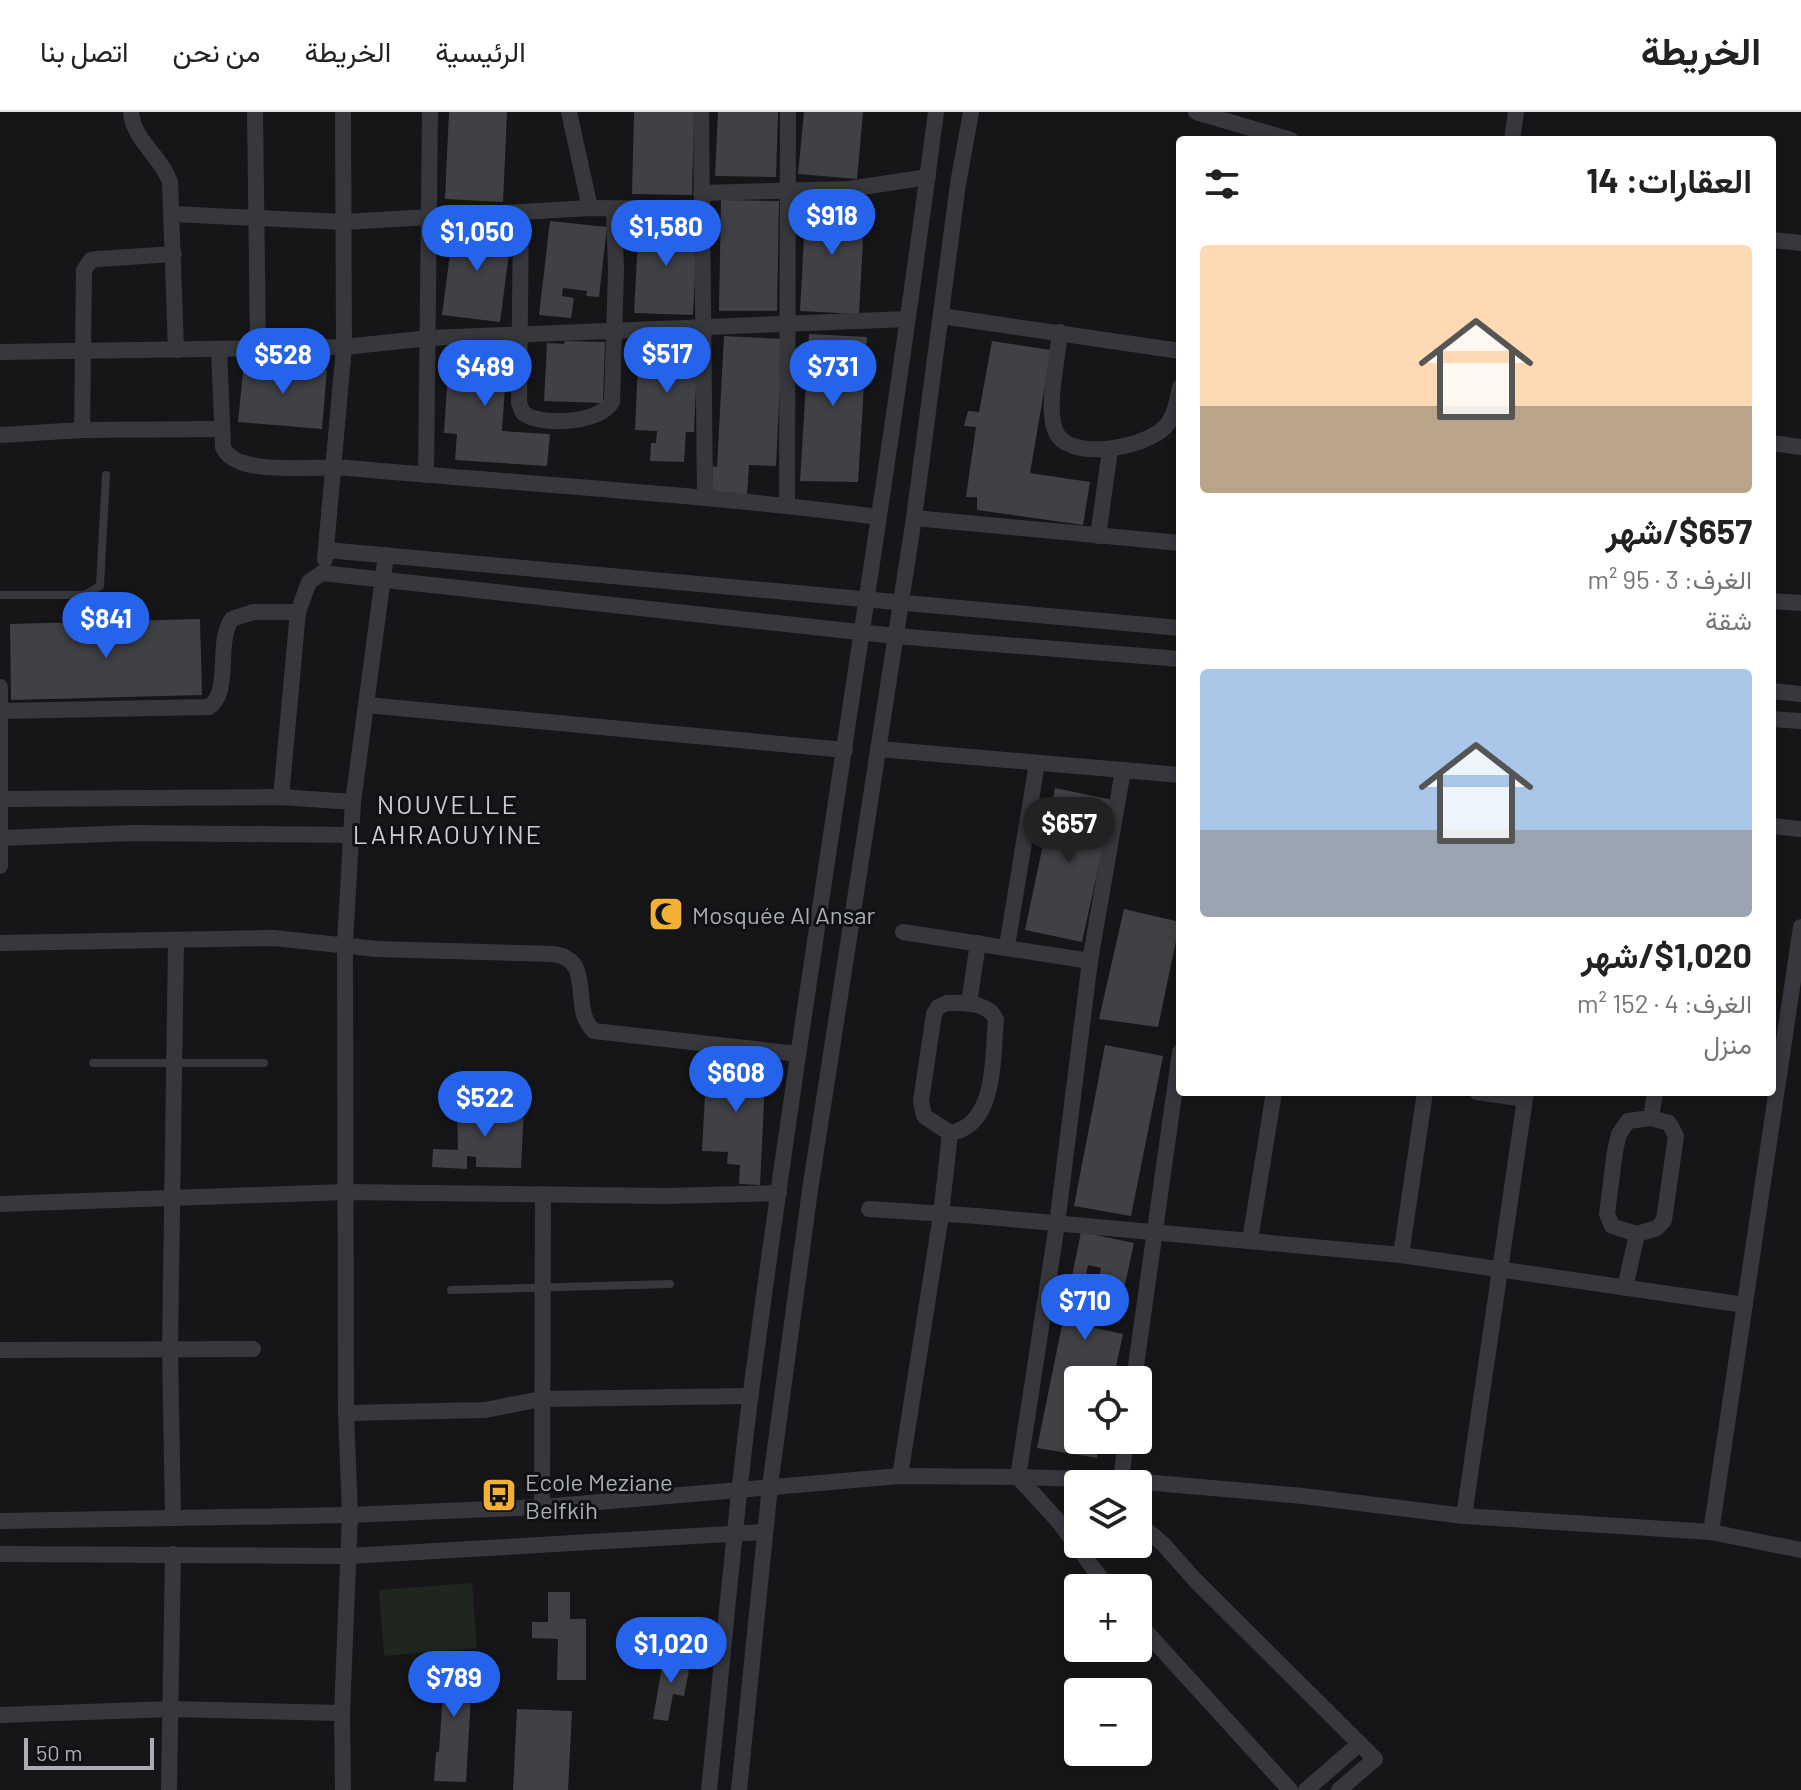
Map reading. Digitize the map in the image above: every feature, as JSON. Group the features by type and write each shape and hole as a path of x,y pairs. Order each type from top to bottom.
{"street":[{"path":"131,112 135,130 167,173 173,214 176,350"},
{"path":"255,112 258,346"},
{"path":"322,573 327,550 344,347 343,112"},
{"path":"426,475 430,338 430,112"},
{"path":"569,112 590,208"},
{"path":"701,112 705,497"},
{"path":"787,505 788,112"},
{"path":"709,1790 751,1396 798,1054 869,599 936,112"},
{"path":"739,1790 770,1486 841,980 914,518 971,112"},
{"path":"1196,112 1277,136"},
{"path":"1513,136 1516,112"},
{"path":"173,214 343,222 429,219 614,209 787,190 849,189 928,177"},
{"path":"521,212 519,403 523,413 538,421 595,417 609,408 613,397 614,209"},
{"path":"1776,240 1801,243"},
{"path":"82,430 82,280 91,260 174,254"},
{"path":"941,316 1176,350"},
{"path":"0,352 344,347 430,338 907,319"},
{"path":"1060,332 1052,409 1055,432 1074,445 1110,450 1147,441 1166,426 1176,406"},
{"path":"219,349 221,429 225,454 246,467 334,467 705,497 879,517"},
{"path":"0,435 82,430 221,429"},
{"path":"1776,444 1801,447"},
{"path":"1098,536 1110,450"},
{"path":"914,518 1176,543"},
{"path":"327,550 1176,628"},
{"path":"343,1790 342,1713 350,1515 346,1413 345,943 353,802 386,555"},
{"path":"281,797 298,612 309,582 322,573 895,636 1176,659"},
{"path":"1776,601 1801,603"},
{"path":"1,711 209,707 219,694 223,637 232,619 253,612 298,612"},
{"path":"0,687 0,866"},
{"path":"1776,691 1801,694"},
{"path":"367,705 845,750"},
{"path":"1776,719 1801,721"},
{"path":"879,749 1176,775"},
{"path":"1007,946 1037,763"},
{"path":"1018,1477 1057,1224 1090,961 1123,770"},
{"path":"0,799 281,797 353,802"},
{"path":"1776,826 1801,829"},
{"path":"0,838 133,833 351,835"},
{"path":"1776,1071 1801,927"},
{"path":"903,932 1090,961"},
{"path":"0,943 274,938 345,943 377,949 562,955 577,968 581,1012 586,1025 594,1031 798,1054"},
{"path":"173,1518 170,1196 176,940"},
{"path":"969,1003 978,943"},
{"path":"947,1003 969,1003 988,1009 996,1016 989,1077 979,1118 968,1128 950,1133 931,1122 922,1111 929,1041 938,1007 947,1003"},
{"path":"1136,1366 1176,1081"},
{"path":"1250,1240 1273,1096"},
{"path":"1401,1255 1424,1096"},
{"path":"1464,1516 1525,1096"},
{"path":"1651,1118 1654,1096"},
{"path":"1711,1532 1772,1096"},
{"path":"1651,1118 1669,1123 1676,1136 1667,1215 1657,1228 1637,1234 1612,1226 1607,1214 1619,1134 1628,1121 1651,1118"},
{"path":"900,1476 941,1215 950,1133"},
{"path":"0,1204 345,1192 779,1193"},
{"path":"542,1507 543,1194"},
{"path":"869,1209 1401,1255 1745,1305"},
{"path":"1625,1288 1637,1234"},
{"path":"0,1350 253,1349"},
{"path":"346,1413 485,1410 541,1399 751,1396"},
{"path":"0,1521 350,1515 542,1507 900,1476 1064,1478"},
{"path":"1018,1477 1064,1527"},
{"path":"1152,1483 1303,1496 1464,1516 1711,1532 1801,1550"},
{"path":"0,1554 349,1556 765,1532"},
{"path":"1152,1535 1375,1759 1339,1790"},
{"path":"169,1790 173,1554"},
{"path":"1152,1638 1290,1790"},
{"path":"0,1715 171,1709 342,1713"},
{"path":"1306,1790 1359,1744"}],"lane":[{"path":"0,595 84,595 100,586 106,475"},
{"path":"93,1063 264,1063"},
{"path":"451,1290 670,1284"}],"shaded area":[{"path":"472,1583 477,1648 384,1656 379,1590"}],"building":[{"path":"449,112 507,112 503,202 445,199"},
{"path":"634,112 694,112 692,195 632,194"},
{"path":"718,112 778,112 776,177 715,176"},
{"path":"804,112 863,112 857,179 798,174"},
{"path":"721,200 779,201 777,311 719,311"},
{"path":"806,200 865,203 859,314 800,311"},
{"path":"639,220 698,222 693,315 634,313"},
{"path":"550,221 607,227 599,297 586,296 587,291 563,288 562,296 574,298 571,318 539,315"},
{"path":"454,223 512,231 500,322 442,315"},
{"path":"809,334 867,337 858,482 800,481"},
{"path":"724,336 782,339 776,466 749,465 747,496 712,495 713,466 717,467"},
{"path":"639,338 698,341 694,432 686,432 684,462 650,461 651,443 656,443 657,431 635,430"},
{"path":"450,340 508,344 502,431 550,434 547,466 455,460 457,434 444,433"},
{"path":"565,341 605,342 603,403 544,401 547,343 564,344"},
{"path":"992,341 1051,350 1030,473 1090,482 1083,525 977,510 977,497 966,497 976,427 964,426 968,411 979,412"},
{"path":"244,362 327,370 322,429 238,422"},
{"path":"200,619 202,695 11,700 10,624"},
{"path":"1055,788 1113,800 1082,942 1025,930"},
{"path":"1124,909 1176,921 1176,941 1158,1027 1099,1019"},
{"path":"1105,1045 1163,1056 1131,1216 1074,1206"},
{"path":"707,1058 766,1061 760,1185 739,1184 740,1165 727,1164 728,1152 702,1151"},
{"path":"457,1107 524,1109 521,1168 476,1167 476,1157 467,1156 467,1169 432,1167 433,1149 458,1150"},
{"path":"1081,1232 1134,1243 1119,1312 1093,1307 1101,1268 1088,1265 1085,1279 1097,1281 1092,1303 1083,1301 1080,1315 1092,1318 1091,1327 1123,1334 1116,1366 1064,1366 1064,1452 1037,1448"},
{"path":"1073,1454 1098,1454 1097,1458"},
{"path":"548,1592 570,1592 570,1619 586,1619 586,1680 557,1680 558,1639 532,1638 532,1622 548,1622"},
{"path":"664,1655 691,1660 684,1696 673,1694 668,1721 653,1719"},
{"path":"435,1659 473,1661 466,1782 434,1781 443,1690 433,1690"},
{"path":"517,1709 572,1711 568,1790 513,1790"}],"place":[{"name":"Mosquée Al Ansar","path":"666,914"},
{"name":"Ecole Meziane Belfkih","path":"499,1495"}],"district":[{"name":"NOUVELLE LAHRAOUYINE","path":"448,818"}]}
